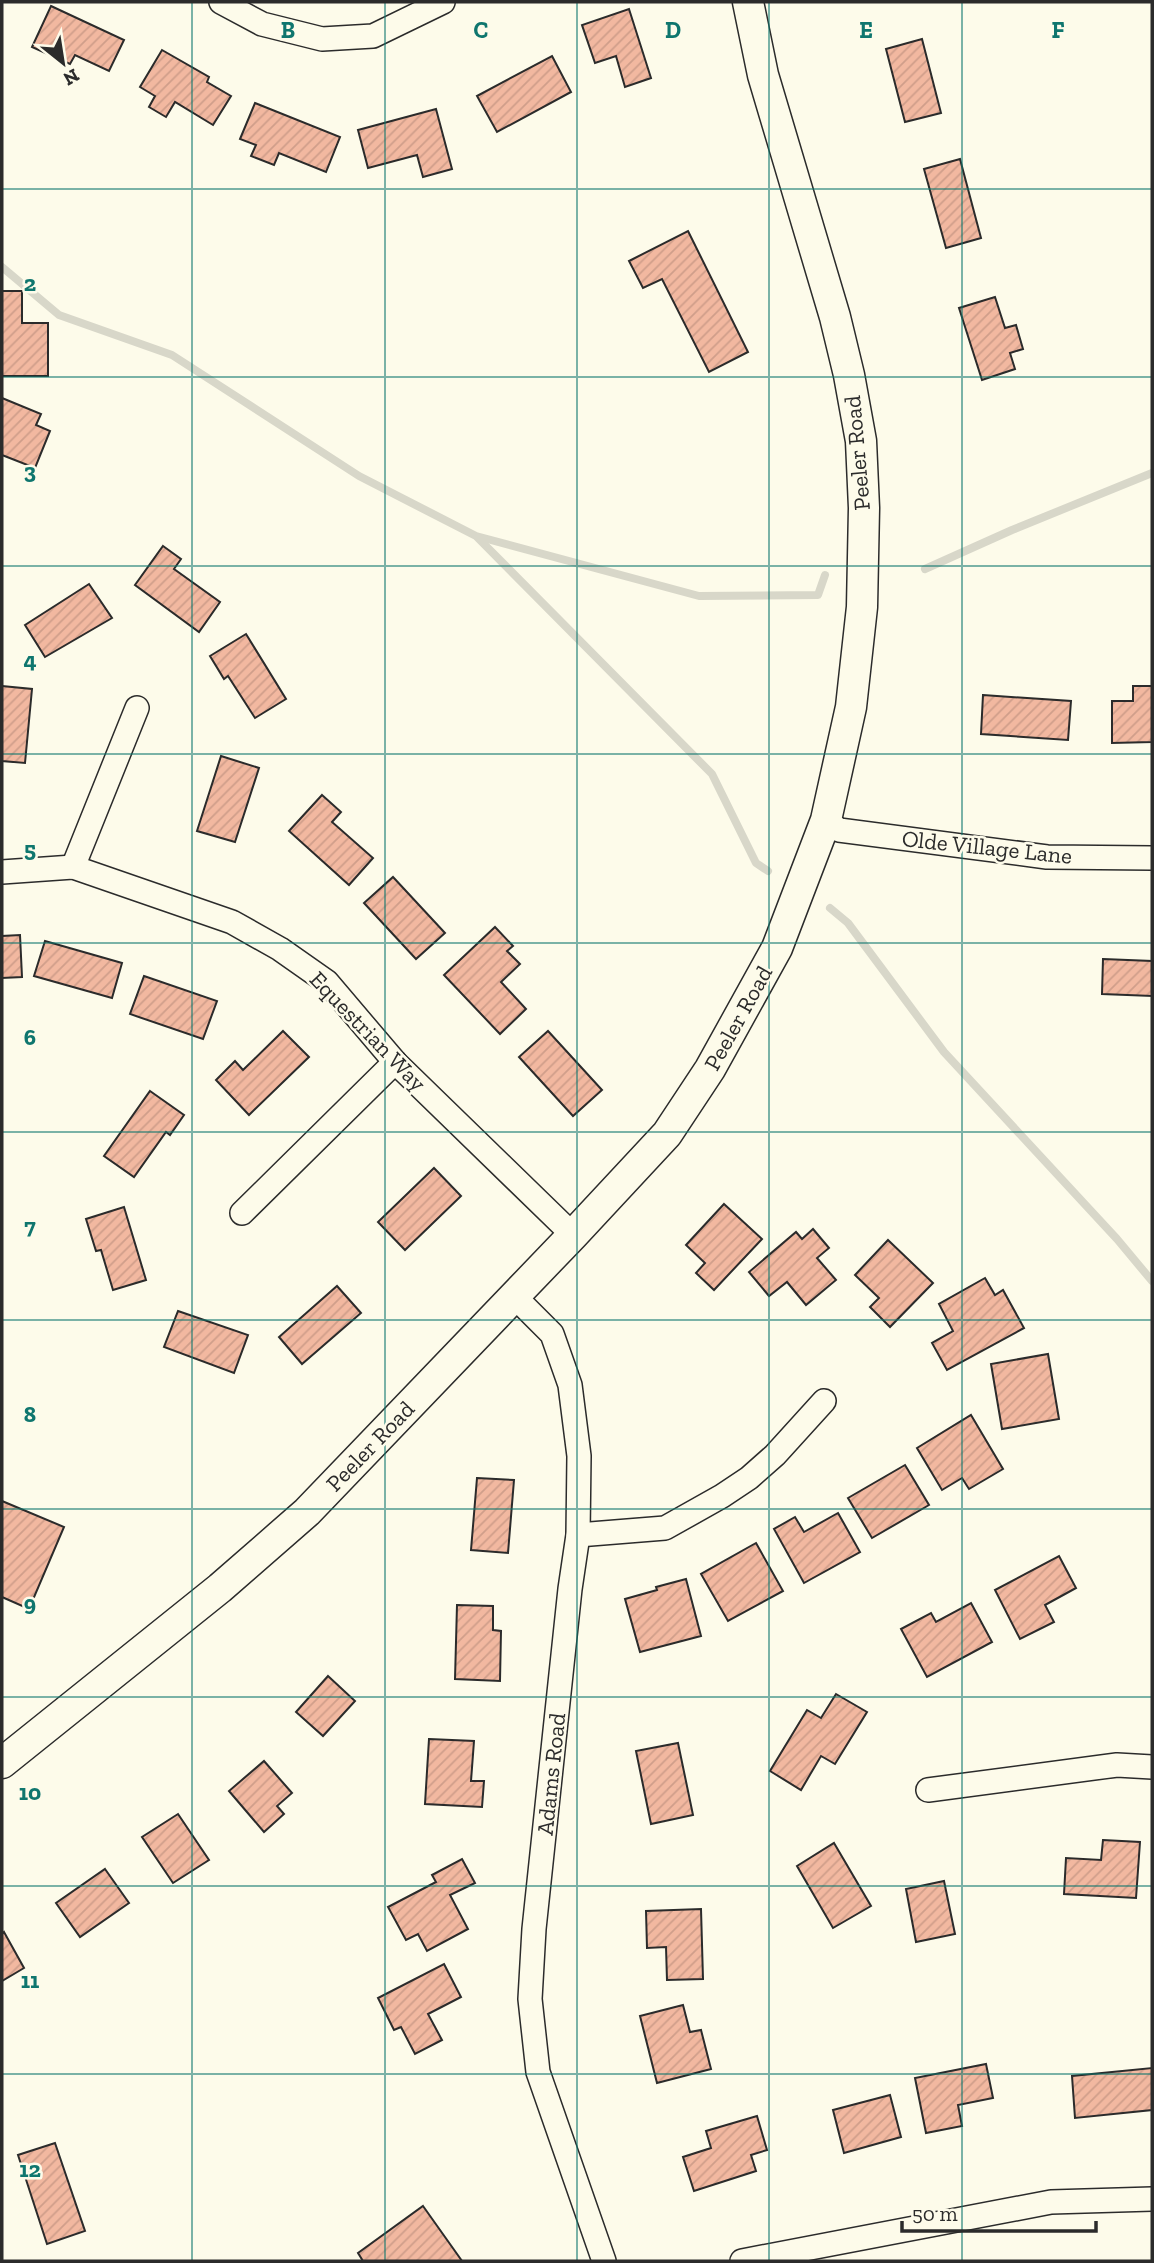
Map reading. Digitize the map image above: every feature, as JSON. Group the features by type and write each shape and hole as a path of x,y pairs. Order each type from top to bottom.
{"street":[{"path":"221,2 262,24 321,39 373,36 443,2"},
{"name":"Peeler Road","path":"2,1763 220,1588 307,1512 573,1235 667,1133 710,1069 777,948 826,820 851,707 862,607 864,509 861,441 849,375 835,317 763,75 748,2"},
{"path":"74,867 137,708"},
{"name":"Olde Village Lane","path":"826,820 839,830 1047,857 1152,858"},
{"name":"Equestrian Way","path":"2,872 74,867 232,922 280,949 327,982 395,1062 573,1235"},
{"path":"242,1213 395,1062"},
{"name":"Adams Road","path":"514,1296 552,1334 570,1385 579,1456 578,1535 534,1929 530,1998 538,2072 604,2261"},
{"path":"578,1535 666,1528 749,1478 775,1455 824,1401"},
{"path":"928,1790 1117,1765 1152,1767"},
{"path":"743,2261 1051,2203 1152,2199"}],"building":[{"path":"51,6 124,40 109,71 75,55 70,64 32,47"},
{"path":"629,9 651,78 625,87 616,56 595,63 582,25"},
{"path":"922,39 941,113 905,122 886,49"},
{"path":"162,50 209,77 207,82 231,96 213,125 175,102 166,117 149,107 155,96 140,87"},
{"path":"552,56 571,92 497,132 477,96"},
{"path":"255,103 340,137 326,172 279,153 274,165 251,156 256,145 240,139"},
{"path":"436,109 452,169 423,177 417,155 368,168 358,130"},
{"path":"960,159 981,238 946,248 924,169"},
{"path":"688,231 748,352 709,372 662,279 643,288 629,261"},
{"path":"2,291 22,291 22,323 48,323 48,376 2,376"},
{"path":"995,297 1005,328 1016,325 1023,349 1010,353 1015,369 982,380 959,308"},
{"path":"2,398 41,414 36,425 50,431 35,468 2,455"},
{"path":"163,546 181,559 174,569 220,602 199,632 135,585"},
{"path":"89,584 112,618 45,657 25,625"},
{"path":"246,634 286,699 255,718 228,676 224,679 210,656"},
{"path":"2,686 32,689 25,763 2,761"},
{"path":"1133,686 1152,686 1152,742 1112,743 1112,701 1133,701"},
{"path":"983,695 1071,701 1068,740 981,734"},
{"path":"221,756 259,768 235,842 197,831"},
{"path":"322,795 341,812 332,822 373,858 349,885 289,831"},
{"path":"393,877 445,933 416,959 364,903"},
{"path":"495,927 513,946 507,951 520,964 501,982 526,1009 500,1034 444,975"},
{"path":"20,935 22,977 2,978 2,936"},
{"path":"45,941 122,963 112,998 34,976"},
{"path":"1103,959 1152,961 1152,996 1102,994"},
{"path":"144,976 217,1001 203,1039 130,1014"},
{"path":"283,1031 309,1057 249,1115 216,1080 235,1061 243,1070"},
{"path":"548,1031 602,1090 573,1116 519,1057"},
{"path":"150,1091 184,1115 170,1135 166,1132 134,1177 104,1156"},
{"path":"434,1168 461,1196 405,1250 378,1222"},
{"path":"724,1204 762,1239 714,1290 696,1273 705,1263 686,1245"},
{"path":"124,1207 146,1280 113,1290 101,1250 96,1251 86,1219"},
{"path":"813,1229 829,1248 817,1258 836,1280 806,1305 787,1282 769,1296 749,1272 796,1232 802,1239"},
{"path":"888,1240 933,1283 890,1327 870,1307 879,1298 855,1275"},
{"path":"985,1278 995,1295 1003,1290 1024,1328 947,1370 932,1343 953,1331 939,1304"},
{"path":"337,1286 361,1313 302,1364 279,1337"},
{"path":"178,1311 248,1335 234,1373 164,1347"},
{"path":"1048,1354 1059,1419 1002,1429 991,1364"},
{"path":"971,1415 1003,1469 969,1489 962,1478 942,1490 917,1448"},
{"path":"905,1465 929,1505 872,1538 848,1498"},
{"path":"477,1478 514,1480 508,1553 471,1550"},
{"path":"2,1501 64,1527 29,1609 2,1597"},
{"path":"838,1513 860,1552 804,1583 774,1529 795,1517 804,1532"},
{"path":"756,1543 783,1591 728,1621 701,1574"},
{"path":"1059,1556 1076,1588 1045,1605 1054,1622 1020,1639 995,1590"},
{"path":"686,1579 701,1636 640,1652 625,1599"},
{"path":"971,1603 992,1642 927,1677 901,1629 931,1613 936,1622"},
{"path":"457,1605 493,1606 493,1630 501,1631 500,1681 455,1679"},
{"path":"328,1676 355,1701 323,1736 296,1712"},
{"path":"836,1694 867,1712 835,1764 821,1756 801,1790 770,1771 807,1710 821,1718"},
{"path":"429,1739 474,1741 471,1781 484,1781 482,1807 425,1804"},
{"path":"678,1743 693,1815 651,1824 636,1751"},
{"path":"264,1761 292,1793 277,1806 284,1814 264,1832 229,1791"},
{"path":"178,1814 209,1860 173,1883 142,1837"},
{"path":"1103,1840 1140,1842 1136,1898 1064,1894 1066,1858 1101,1860"},
{"path":"834,1843 871,1906 833,1928 797,1866"},
{"path":"462,1859 475,1883 450,1895 468,1929 427,1951 418,1934 406,1940 388,1907 436,1882 432,1875"},
{"path":"105,1869 129,1903 80,1937 56,1903"},
{"path":"944,1881 955,1934 916,1942 906,1889"},
{"path":"701,1909 703,1979 667,1980 666,1947 647,1948 646,1911"},
{"path":"4,1932 24,1968 2,1981 2,1934"},
{"path":"444,1964 461,1997 428,2014 442,2040 415,2054 401,2027 394,2030 378,1998"},
{"path":"683,2005 690,2032 701,2030 711,2069 657,2083 640,2016"},
{"path":"986,2064 993,2098 958,2105 962,2126 926,2133 915,2078"},
{"path":"1152,2068 1152,2110 1075,2118 1072,2076"},
{"path":"890,2095 901,2137 844,2153 833,2110"},
{"path":"757,2116 767,2150 751,2155 756,2171 694,2191 683,2157 711,2148 706,2131"},
{"path":"55,2143 85,2231 47,2244 18,2155"},
{"path":"423,2206 462,2261 363,2261 358,2253"}],"waterway":[{"path":"2,267 59,315 172,355 359,476 476,536 699,596 818,595 825,575"},
{"path":"925,569 1152,473"},
{"path":"478,538 712,774 756,863 768,871"},
{"path":"830,908 848,923 944,1052 1117,1239 1152,1281"}]}
